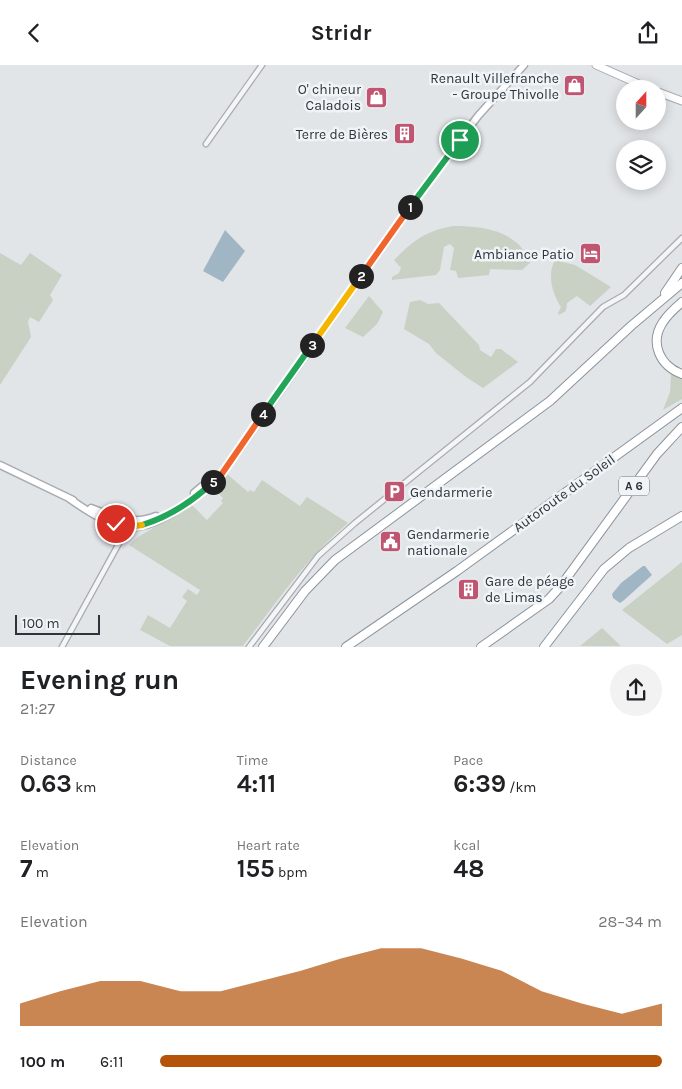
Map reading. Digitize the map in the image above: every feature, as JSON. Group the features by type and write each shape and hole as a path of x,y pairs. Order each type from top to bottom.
{"highway":[{"path":"661,300 682,268"},
{"path":"263,647 305,591 335,560 550,401 682,283"},
{"path":"682,302 663,321 656,342 659,354 665,364 682,374"},
{"name":"Autoroute du Soleil","path":"346,647 457,571 682,408"},
{"name":"A 6","path":"481,647 549,599 560,587 657,454 682,427"},
{"path":"544,647 604,569 634,545 682,516"}],"main road":[{"path":"0,465 70,499 129,524 151,518 182,502 220,471 238,450 437,171 478,116 524,65"},
{"path":"596,65 630,80"},
{"path":"605,65 623,77"},
{"path":"666,95 682,101"}],"street":[{"path":"206,144 262,65"},
{"path":"249,647 318,556 355,523 530,382 603,307 624,295 681,239"},
{"path":"62,647 129,524"}],"shaded area":[{"path":"453,226 478,227 503,234 519,245 530,263 522,270 490,269 489,275 458,278 456,271 450,270 454,248 450,244 444,247 440,270 436,275 392,280 392,277 399,273 401,268 394,260 407,247 427,234"},
{"path":"0,253 21,265 30,253 62,275 50,295 53,300 39,322 30,317 28,322 31,337 0,385"},
{"path":"555,260 575,265 611,287 590,306 577,296 567,303 566,311 559,315 561,307 553,290 551,277"},
{"path":"369,296 383,312 377,324 363,337 345,328"},
{"path":"420,300 428,304 439,303 479,345 480,350 491,357 496,349 501,349 518,362 483,388 436,353 429,344 404,329 410,302"},
{"path":"671,374 682,379 682,399 663,410 670,392"},
{"path":"227,474 248,492 250,490 254,492 262,480 300,506 307,497 348,523 305,566 243,646 170,646 140,630 148,615 170,628 187,601 182,597 188,589 197,595 200,590 129,545 138,537 192,505 207,520 223,503 221,501 223,498 213,488"},
{"path":"682,562 682,635 667,644 622,610"},
{"path":"602,628 621,646 580,646"}],"water":[{"path":"225,230 245,251 223,282 203,271"},
{"path":"643,566 652,575 620,603 613,598 612,594 621,583"}],"place":[{"name":"Renault Villefranche - Groupe Thivolle","path":"575,86"},
{"name":"O' chineur Caladois","path":"377,97"},
{"name":"Terre de Bières","path":"404,134"},
{"name":"Ambiance Patio","path":"590,254"},
{"name":"Gendarmerie","path":"394,492"},
{"name":"Gendarmerie nationale","path":"391,542"},
{"name":"Gare de péage de Limas","path":"469,589"}],"route":[{"path":"116,524 129,527 139,526 161,519 184,505 221,475 392,232 460,140"}]}
